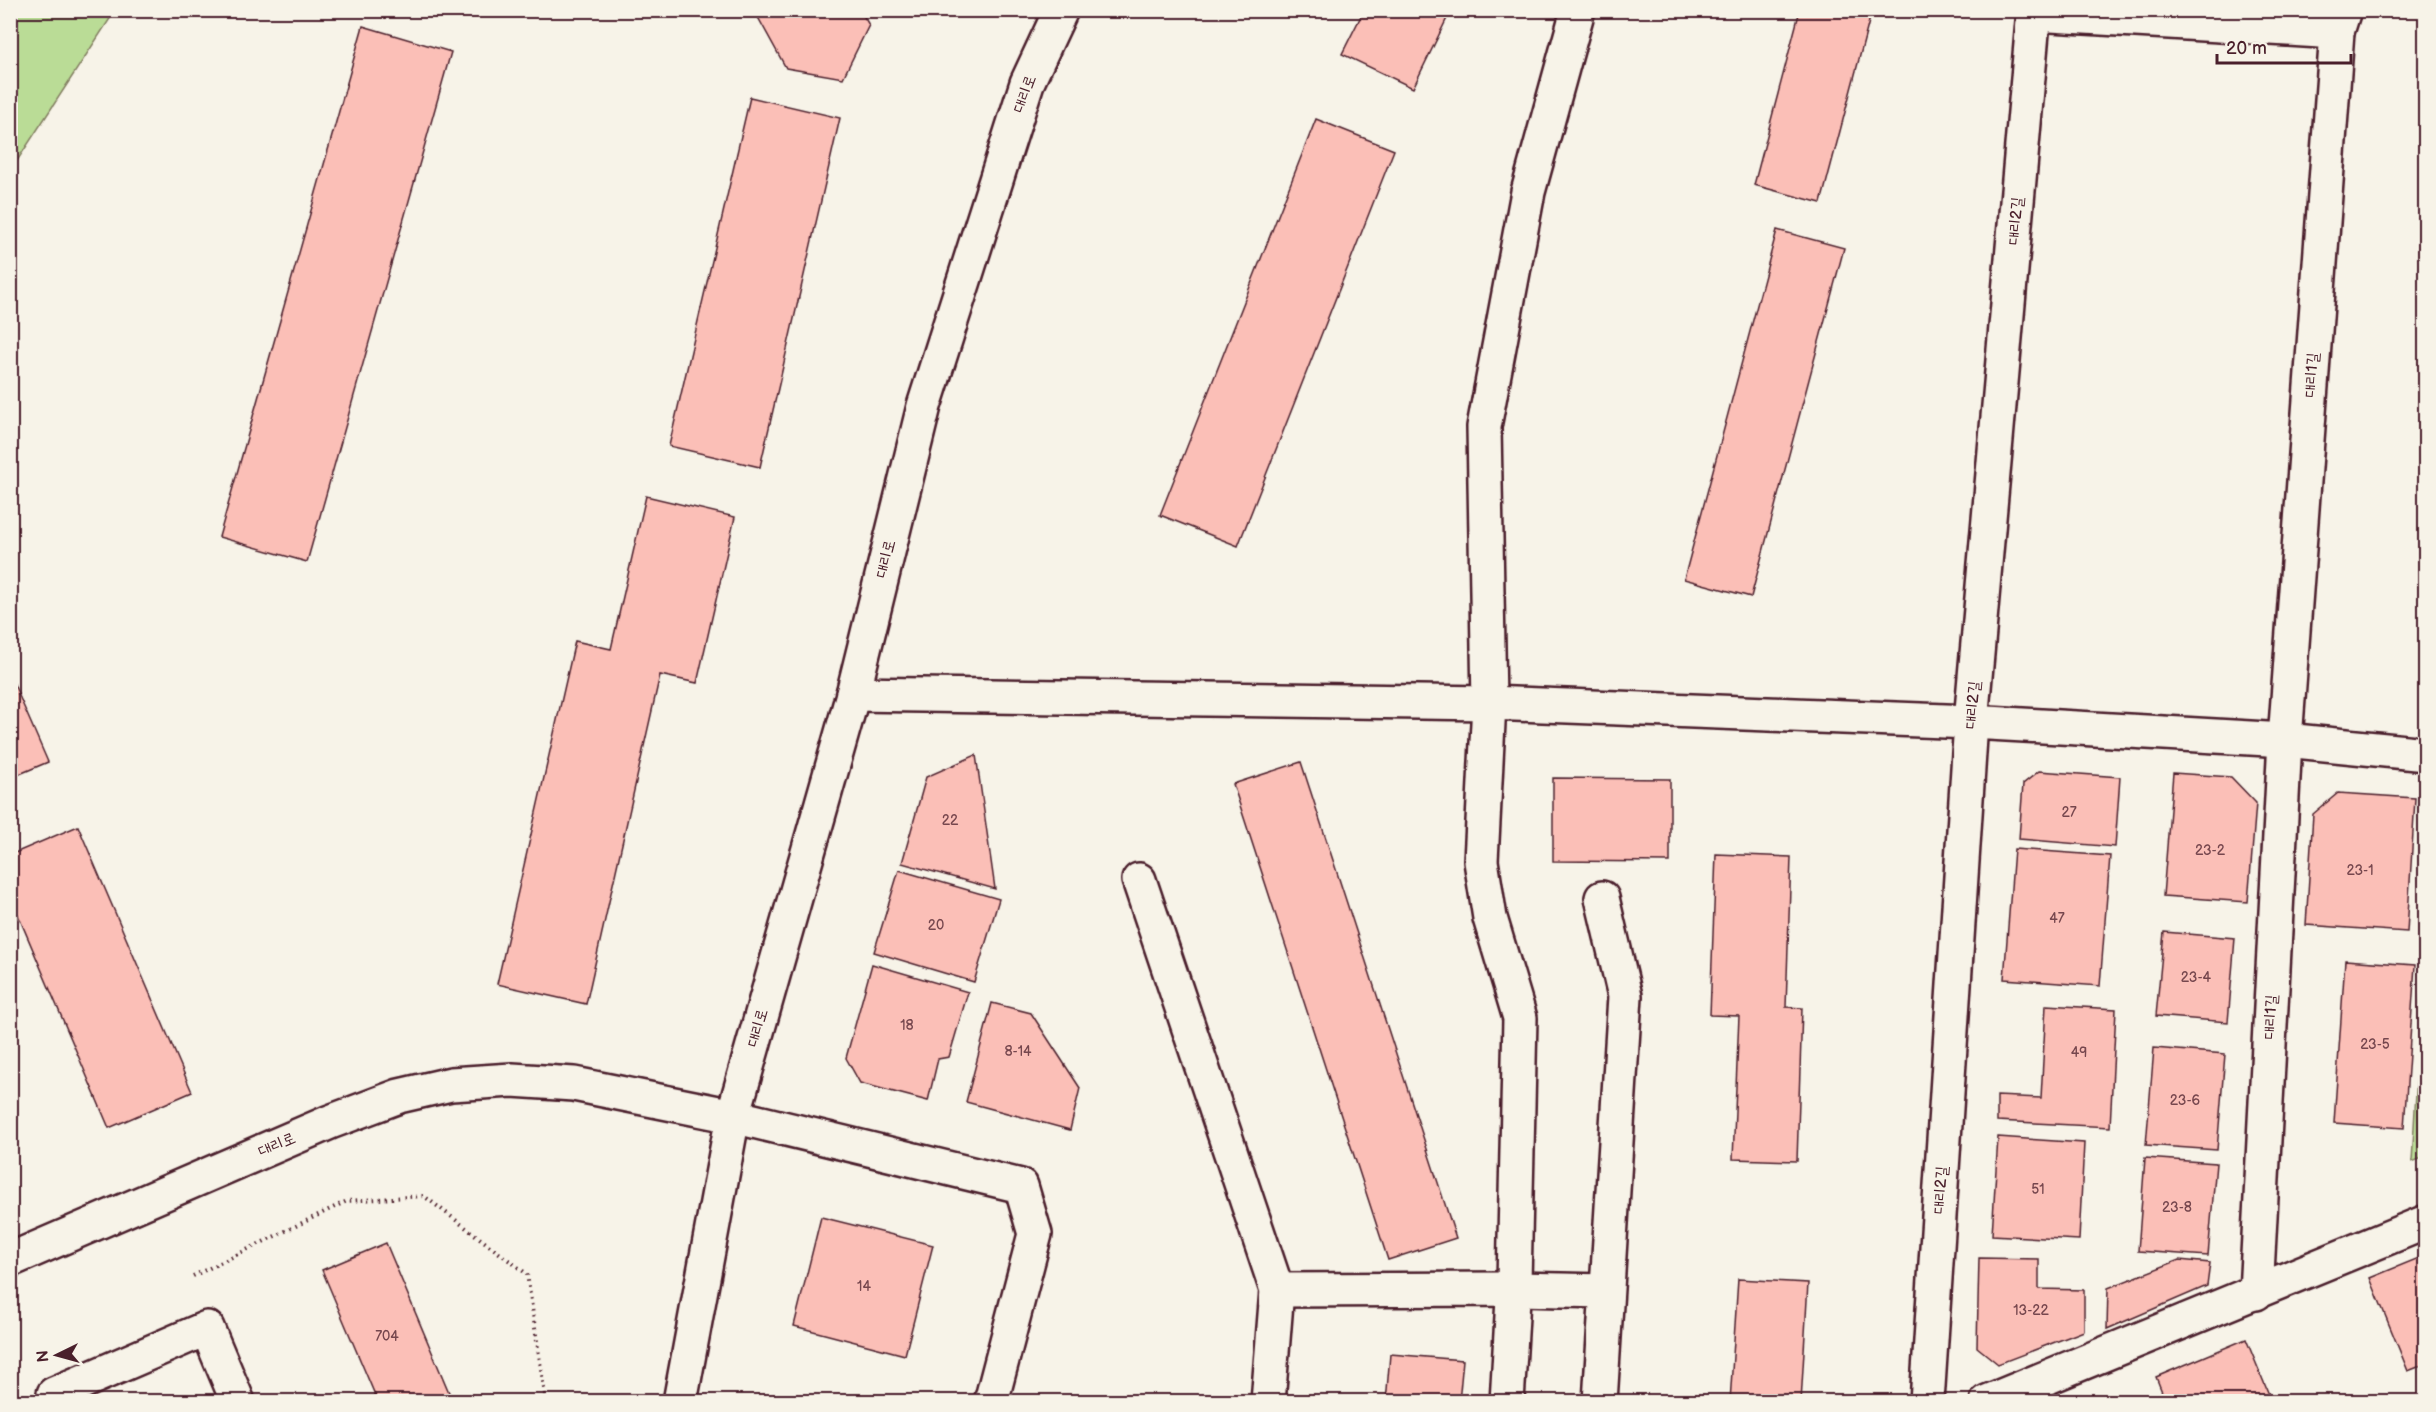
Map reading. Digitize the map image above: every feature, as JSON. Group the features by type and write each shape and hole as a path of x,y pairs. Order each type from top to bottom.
{"street":[{"name":"대리로","path":"680,1401 733,1116 853,694 924,406 1027,83 1061,10"},
{"path":"1507,1401 1513,1288 1520,1018 1490,918 1481,861 1489,703 1484,427 1528,192 1578,10"},
{"path":"2034,12 2340,21"},
{"name":"대리2길","path":"1927,1401 1971,722 2034,12"},
{"name":"대리1길","path":"2256,1293 2285,740 2340,21"},
{"path":"853,694 1489,703 1971,722 2285,740 2426,754"},
{"path":"1139,880 1277,1290 1268,1401"},
{"path":"1600,1401 1625,996 1602,898"},
{"name":"대리로","path":"10,1260 330,1122 399,1096 451,1084 512,1080 574,1084 733,1116"},
{"path":"733,1116 1021,1186 1035,1234 991,1401"},
{"path":"1987,1401 2426,1222"},
{"path":"1277,1290 1513,1288 1606,1292"},
{"path":"57,1401 54,1394 207,1328 238,1401"}],"path":[{"path":"193,1276 347,1201 424,1196 527,1274 546,1401"}],"green space":[{"path":"10,11 115,11 11,170"},
{"path":"2425,936 2425,1157 2412,1162"}],"building":[{"path":"754,10 860,10 869,25 843,78 786,68"},
{"path":"1364,10 1451,10 1413,88 1342,54"},
{"path":"1800,10 1872,10 1821,203 1754,185"},
{"path":"363,26 451,52 307,562 219,537"},
{"path":"750,97 840,118 760,467 669,446"},
{"path":"1316,119 1394,150 1238,546 1160,515"},
{"path":"1777,230 1844,248 1751,597 1684,579"},
{"path":"646,496 735,517 697,683 660,675 586,1004 497,984 575,641 611,649"},
{"path":"10,675 48,762 10,778"},
{"path":"976,755 995,889 902,863 926,777"},
{"path":"1301,762 1456,1238 1388,1260 1233,784"},
{"path":"2039,771 2120,777 2115,847 2019,839 2023,784"},
{"path":"2173,773 2231,777 2256,803 2248,902 2163,896"},
{"path":"1553,778 1670,779 1670,862 1553,861"},
{"path":"2338,793 2415,798 2407,932 2306,925 2313,814"},
{"path":"78,826 192,1092 109,1128 10,896 10,855"},
{"path":"2014,849 2110,856 2100,986 2004,979"},
{"path":"1716,854 1791,857 1786,1007 1802,1008 1797,1161 1733,1159 1739,1016 1710,1015"},
{"path":"899,870 999,899 974,982 874,952"},
{"path":"2164,932 2235,938 2228,1022 2156,1016"},
{"path":"2345,960 2415,965 2404,1128 2334,1123"},
{"path":"872,964 968,992 949,1057 938,1059 928,1101 860,1083 846,1058"},
{"path":"992,1003 1031,1013 1080,1088 1070,1130 966,1102"},
{"path":"2046,1005 2116,1009 2110,1127 1997,1121 1997,1096 2041,1098"},
{"path":"2154,1048 2225,1054 2217,1150 2146,1145"},
{"path":"1998,1137 2084,1143 2079,1240 1992,1235"},
{"path":"2145,1158 2216,1163 2208,1256 2138,1251"},
{"path":"821,1217 933,1245 905,1355 794,1326"},
{"path":"386,1243 453,1402 378,1402 322,1270"},
{"path":"2426,1255 2426,1364 2408,1371 2370,1278"},
{"path":"1979,1258 2039,1259 2039,1289 2084,1290 2084,1331 1998,1364 1977,1347"},
{"path":"2179,1260 2210,1263 2207,1286 2107,1329 2108,1288"},
{"path":"1738,1279 1808,1283 1801,1402 1730,1402"},
{"path":"2246,1339 2272,1402 2166,1402 2156,1377"},
{"path":"1390,1354 1463,1360 1459,1402 1386,1402"}]}
